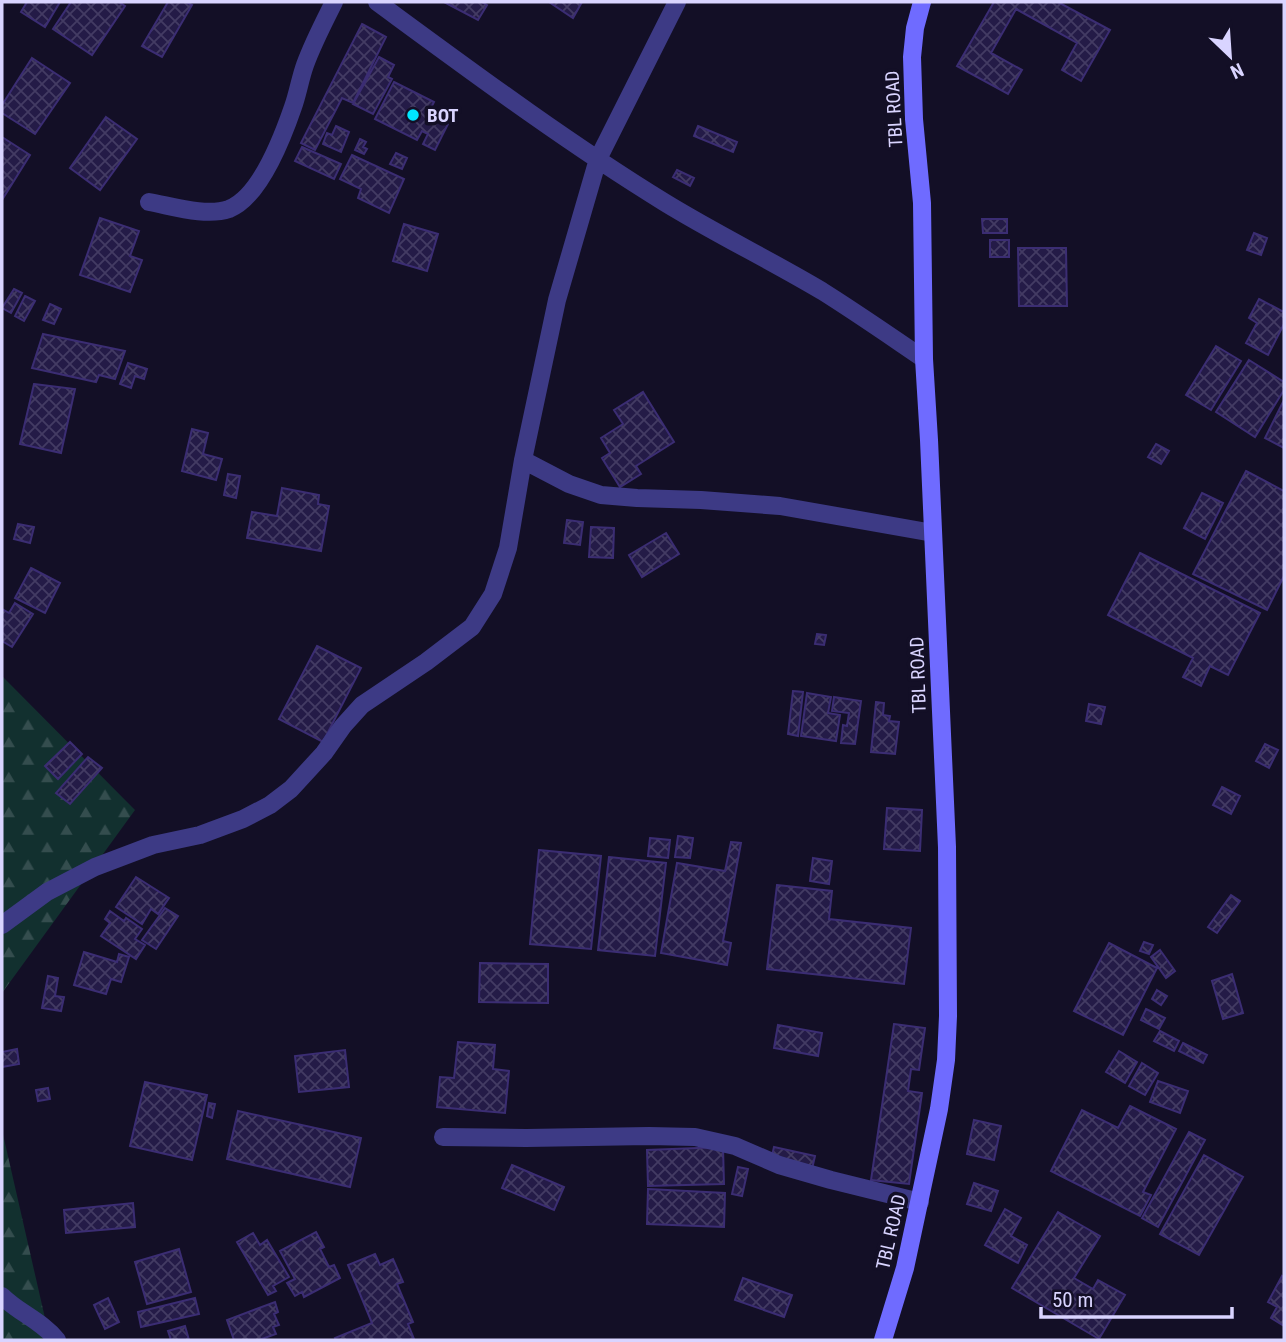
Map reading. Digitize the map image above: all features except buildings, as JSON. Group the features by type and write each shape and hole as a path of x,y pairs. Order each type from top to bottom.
{"street":[{"path":"149,202 211,213 230,209 246,198 277,148 305,66 334,2"},
{"path":"377,2 535,117 598,159 722,237 820,290 923,359"},
{"path":"2,925 47,892 95,867 153,845 200,835 243,819 270,804 291,789 362,705 472,627 493,594 508,548 523,460 557,300 598,159 677,2"},
{"name":"TBL ROAD","path":"883,1340 905,1268 939,1109 946,1059 948,1016 947,847 923,359 922,203 914,119 912,57 915,28 922,2"},
{"path":"523,460 569,484 601,495 701,499 780,506 933,533"},
{"path":"443,1137 695,1136 734,1146 779,1165 920,1202"},
{"path":"2,1296 9,1304 48,1329 57,1340"}],"green space":[{"path":"2,676 135,810 2,993"},
{"path":"2,1130 50,1340 2,1340"}],"place":[{"name":"BOT","path":"413,115"}]}
